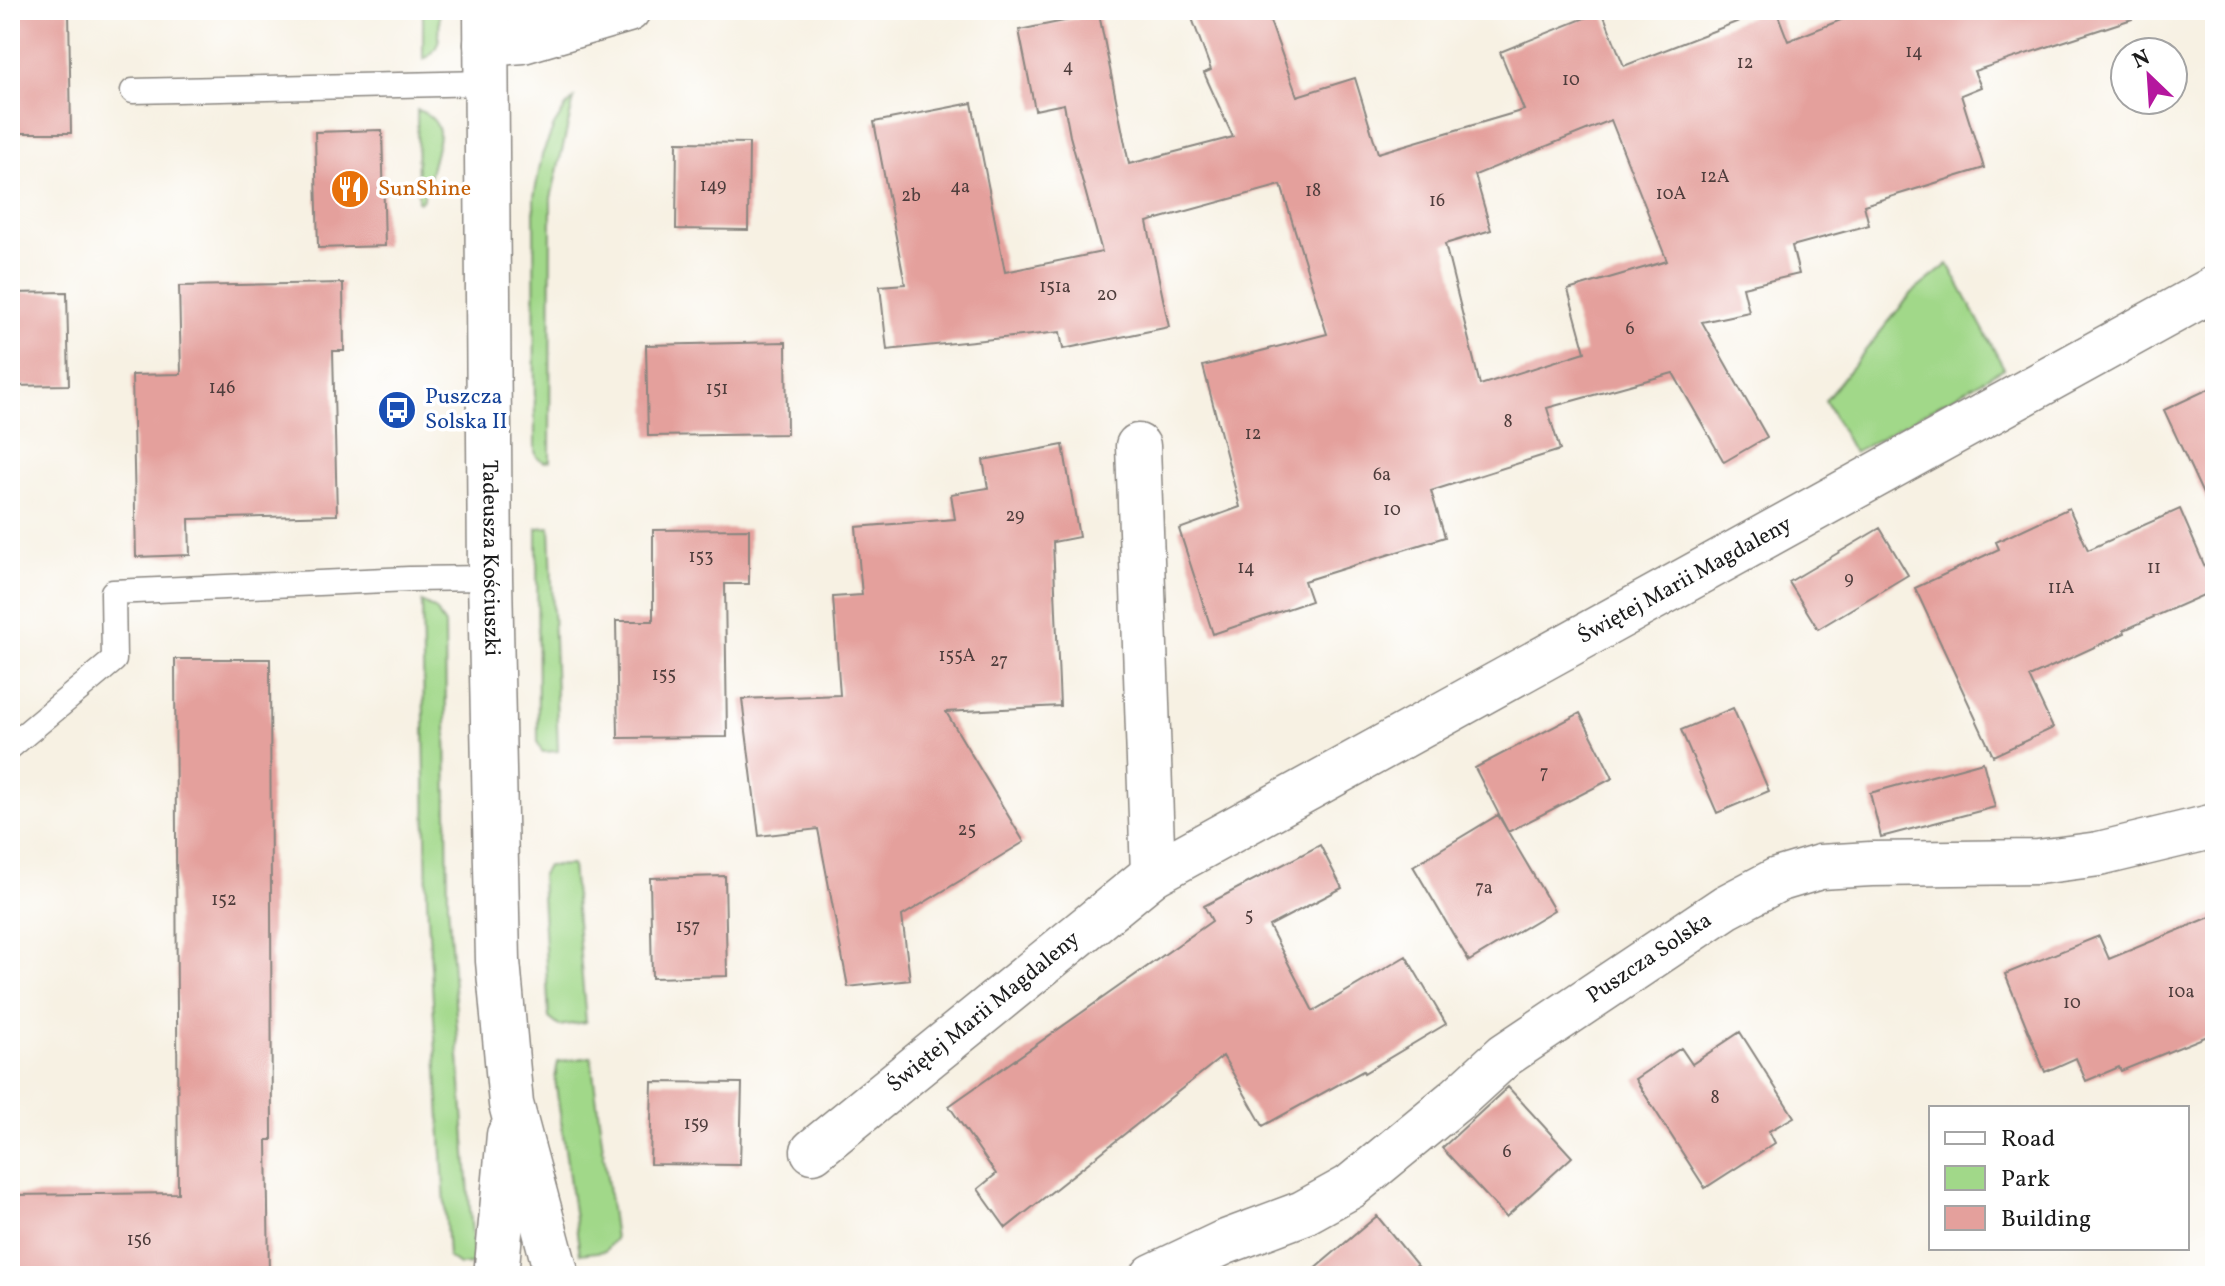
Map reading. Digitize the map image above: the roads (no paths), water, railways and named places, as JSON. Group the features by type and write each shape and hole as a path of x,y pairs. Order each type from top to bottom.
{"street":[{"path":"486,46 523,41 628,10"},
{"name":"Tadeusza Kościuszki","path":"486,46 490,578 498,961 511,1104 557,1276"},
{"name":"Świętej Marii Magdaleny","path":"813,1151 1153,874 2215,288"},
{"path":"1138,446 1153,874"},
{"name":"Puszcza Solska","path":"1153,1276 1223,1243 1303,1213 1350,1187 1505,1055 1726,907 1777,880 1820,867 2038,862 2099,854 2215,826"},
{"name":"Tadeusza Kościuszki","path":"496,1276 511,1104"}],"lane":[{"path":"133,91 486,46"},
{"path":"10,747 114,660 113,592 490,578"}],"place":[{"name":"SunShine","path":"350,189"},
{"name":"Puszcza Solska II","path":"397,410"}]}
